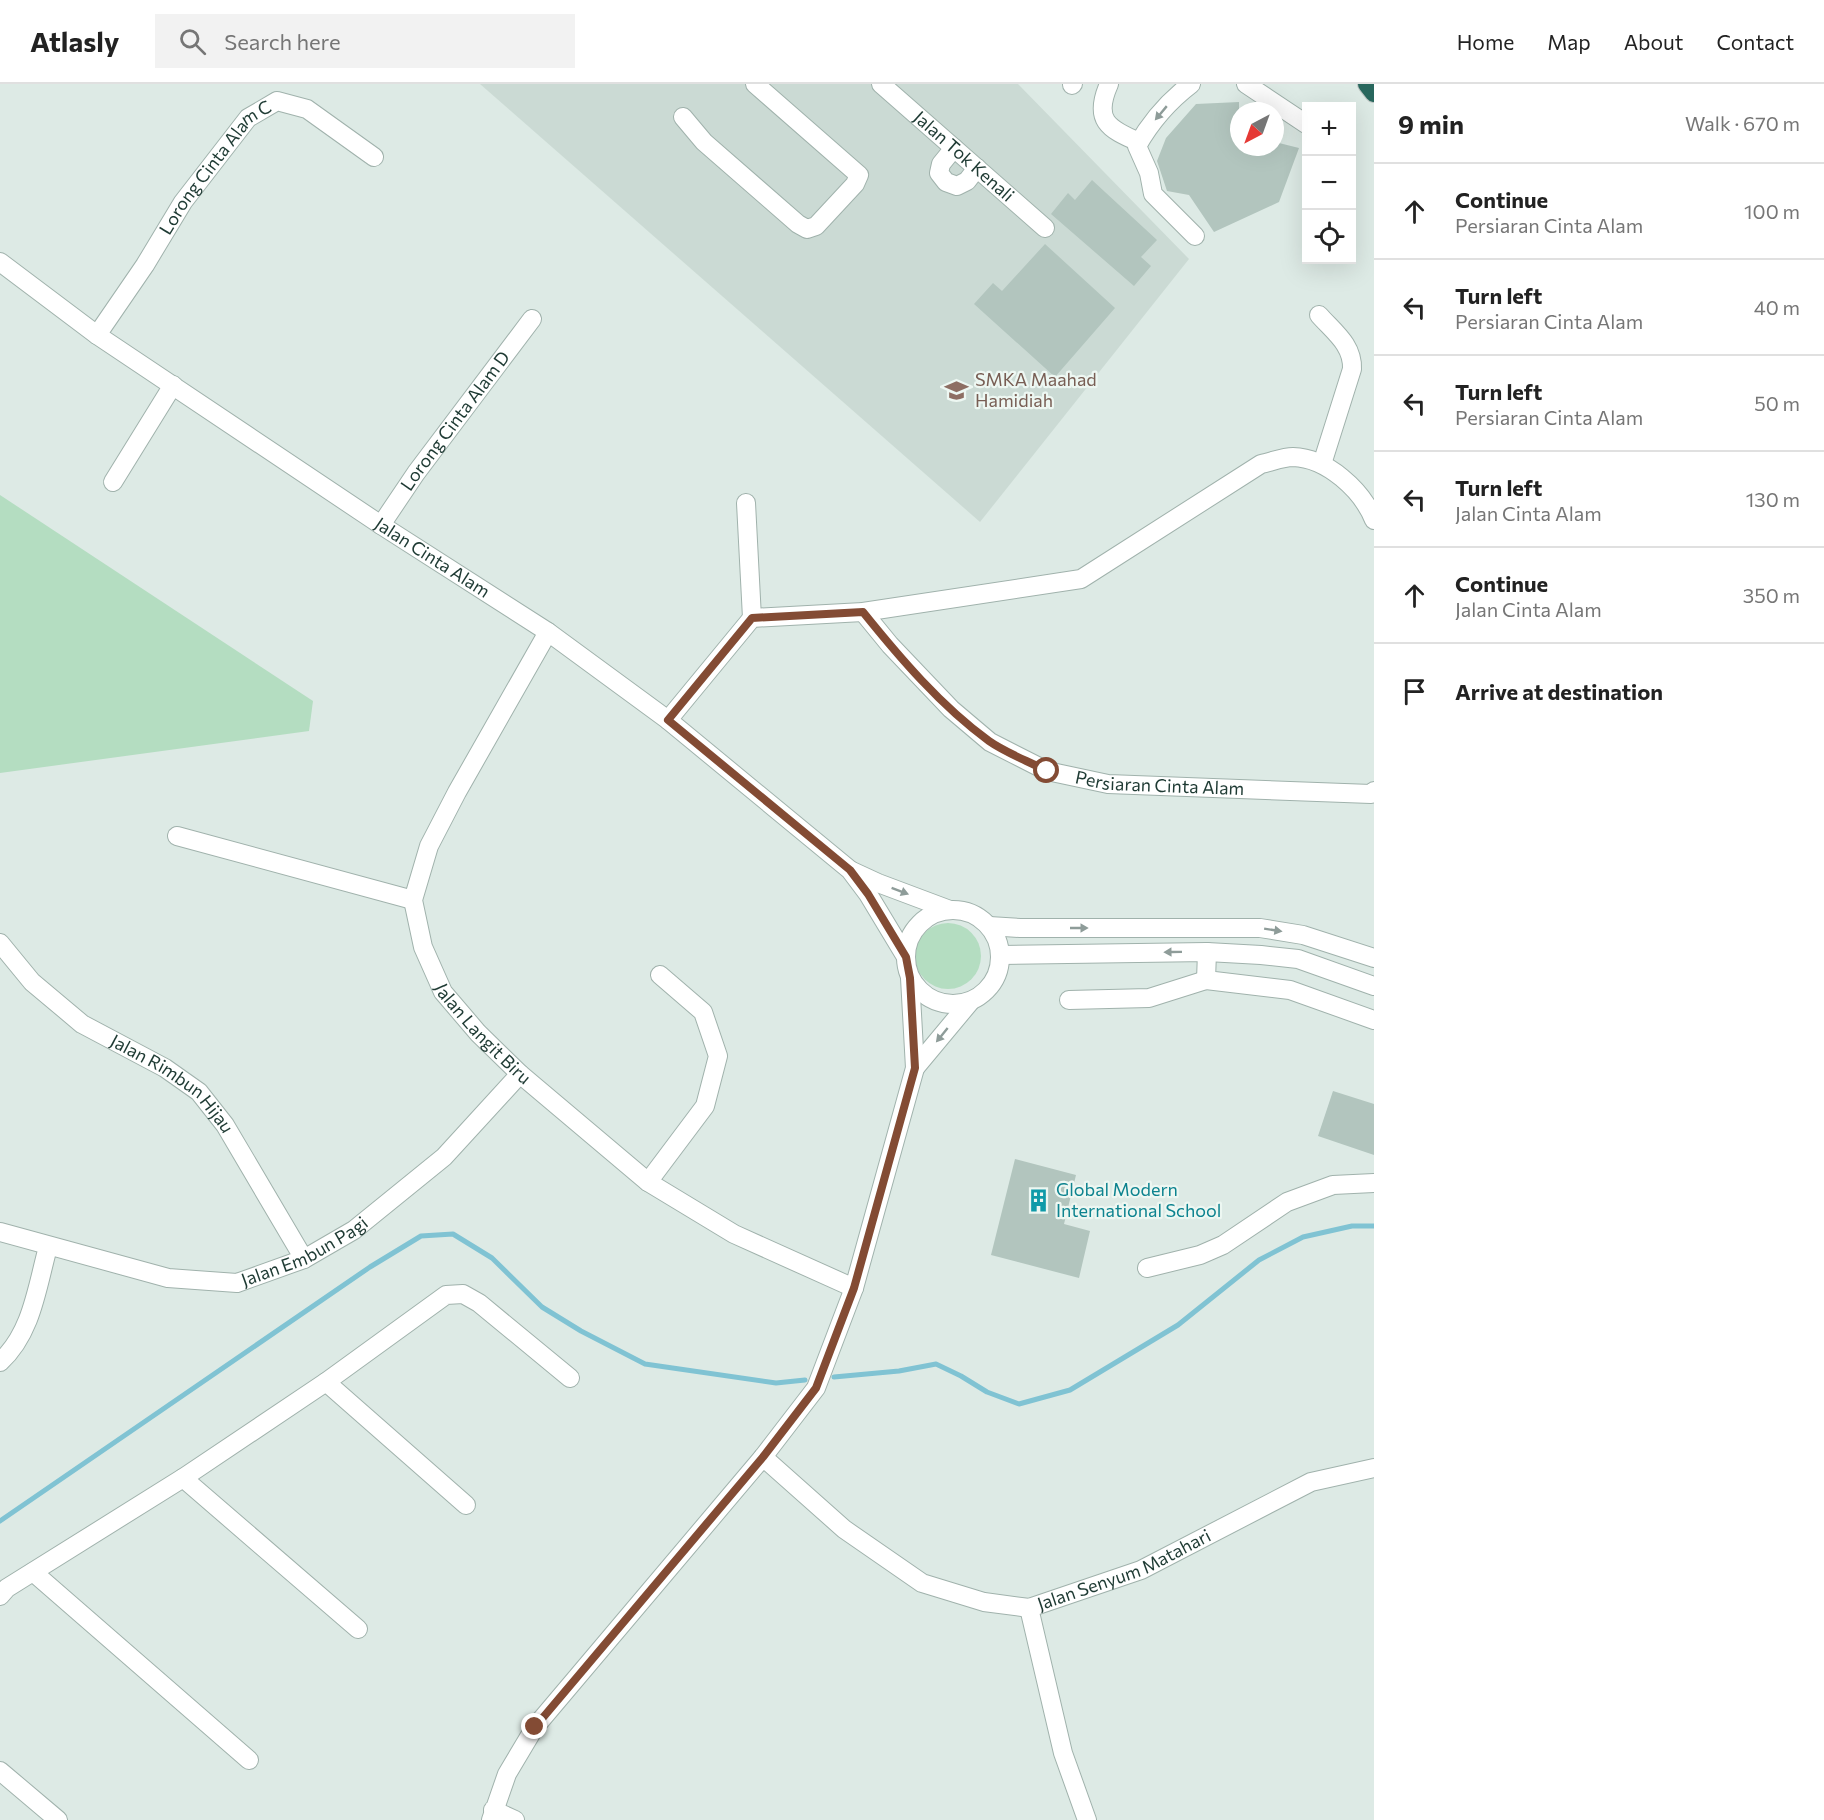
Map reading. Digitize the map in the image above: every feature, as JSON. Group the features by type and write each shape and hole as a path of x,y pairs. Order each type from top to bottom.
{"highway":[{"path":"1368,84 1374,93"}],"street":[{"path":"683,117 704,142 798,224 807,229 816,226 855,184 858,176 755,84"},
{"name":"Jalan Tok Kenali","path":"882,84 1045,228"},
{"path":"1109,84 1102,99 1103,118 1114,132 1138,144 1149,173 1153,194 1195,236"},
{"path":"1138,144 1144,133 1177,95 1191,84"},
{"path":"1246,84 1302,121"},
{"name":"Lorong Cinta Alam C","path":"97,335 145,265 183,202 248,118 278,101 307,109 374,157"},
{"path":"954,148 941,164 939,173 946,182 957,186 967,181 977,168"},
{"name":"Jalan Cinta Alam","path":"0,262 97,335 172,386 381,525 548,632 668,720 850,870 950,910"},
{"path":"1319,315 1346,345 1352,356 1352,369 1322,464"},
{"name":"Lorong Cinta Alam D","path":"381,525 416,473 532,320"},
{"path":"113,482 172,386"},
{"path":"752,618 863,612 1081,579 1261,464 1293,457 1322,464 1353,489 1368,505 1374,520"},
{"path":"668,720 752,618 746,503"},
{"name":"Persiaran Cinta Alam","path":"863,612 890,645 951,709 990,742 1047,771 1108,784 1371,795 1374,791"},
{"name":"Jalan Langit Biru","path":"548,632 429,846 413,900 423,947 443,992 478,1033 520,1074 648,1182 734,1234 854,1288"},
{"path":"177,836 413,900"},
{"name":"Jalan Cinta Alam","path":"850,870 886,922 906,957"},
{"path":"515,1820 492,1815 507,1774 535,1727 763,1457 816,1388 854,1288 915,1068 910,978 906,957 911,934 918,924 928,917 950,910 971,913 989,926 997,939 1000,955 998,974 993,983 979,997 970,1002 940,1003 922,993 910,978"},
{"path":"989,926 1260,928 1303,935 1374,958"},
{"name":"Jalan Rimbun Hijau","path":"0,943 32,982 81,1024 165,1068 199,1092 225,1125 304,1259"},
{"path":"1000,955 1207,952 1262,954 1298,959 1374,986"},
{"path":"1206,981 1207,952"},
{"path":"1290,990 1298,959"},
{"path":"648,1182 705,1106 718,1056 704,1012 660,975"},
{"path":"1069,1000 1149,998 1206,981 1290,990 1374,1020"},
{"path":"915,1068 970,1002"},
{"name":"Jalan Embun Pagi","path":"0,1232 168,1278 237,1283 304,1259 354,1230 444,1157 520,1074"},
{"path":"1147,1268 1200,1255 1223,1245 1287,1202 1297,1198 1334,1185 1374,1183"},
{"path":"0,1362 11,1352 28,1322 48,1247"},
{"path":"0,1596 7,1588 183,1478 327,1382 446,1295 463,1294 479,1303 570,1378"},
{"path":"327,1382 466,1505"},
{"name":"Jalan Senyum Matahari","path":"763,1457 844,1530 922,1583 984,1602 1029,1608 1141,1569 1311,1482 1365,1468 1374,1468"},
{"path":"183,1478 358,1629"},
{"path":"33,1572 249,1760"},
{"path":"1029,1608 1063,1753 1087,1820"},
{"path":"0,1771 58,1820"}],"shaded area":[{"name":"SMKA Maahad Hamidiah","path":"480,84 1018,84 1189,259 980,522"}],"green space":[{"path":"0,495 313,701 309,731 0,773"},
{"path":"948,923 961,926 971,933 978,943 981,956 978,969 971,979 961,986 948,989 935,986 925,979 918,969 915,956 918,943 925,933 935,926"}],"building":[{"path":"1230,102 1230,156 1284,156 1284,144 1299,148 1279,202 1214,232 1189,195 1167,191 1157,161 1166,138 1196,104"},
{"path":"1092,180 1157,240 1141,257 1151,266 1134,286 1051,214 1068,193 1075,200"},
{"path":"1045,244 1115,308 1055,377 974,304 993,283 1002,291"},
{"path":"1333,1091 1374,1104 1374,1155 1318,1136"},
{"name":"Global Modern International School","path":"1015,1159 1076,1175 1064,1224 1090,1231 1079,1278 991,1255"}],"waterway":[{"path":"834,1377 899,1371 936,1364 987,1392 1019,1404 1070,1390 1178,1325 1259,1260 1303,1237 1352,1226 1374,1226"},
{"path":"0,1521 370,1267 421,1236 453,1234 492,1258 542,1307 581,1331 645,1364 776,1383 805,1380"}],"place":[{"name":"SMKA Maahad Hamidiah","path":"957,390"},
{"name":"Global Modern International School","path":"1038,1200"}],"route":[{"path":"535,1727 763,1457 816,1388 854,1288 915,1068 910,978 906,957 868,894 850,870 668,720 752,618 863,612 890,645 951,709 990,742 1047,771"}]}
